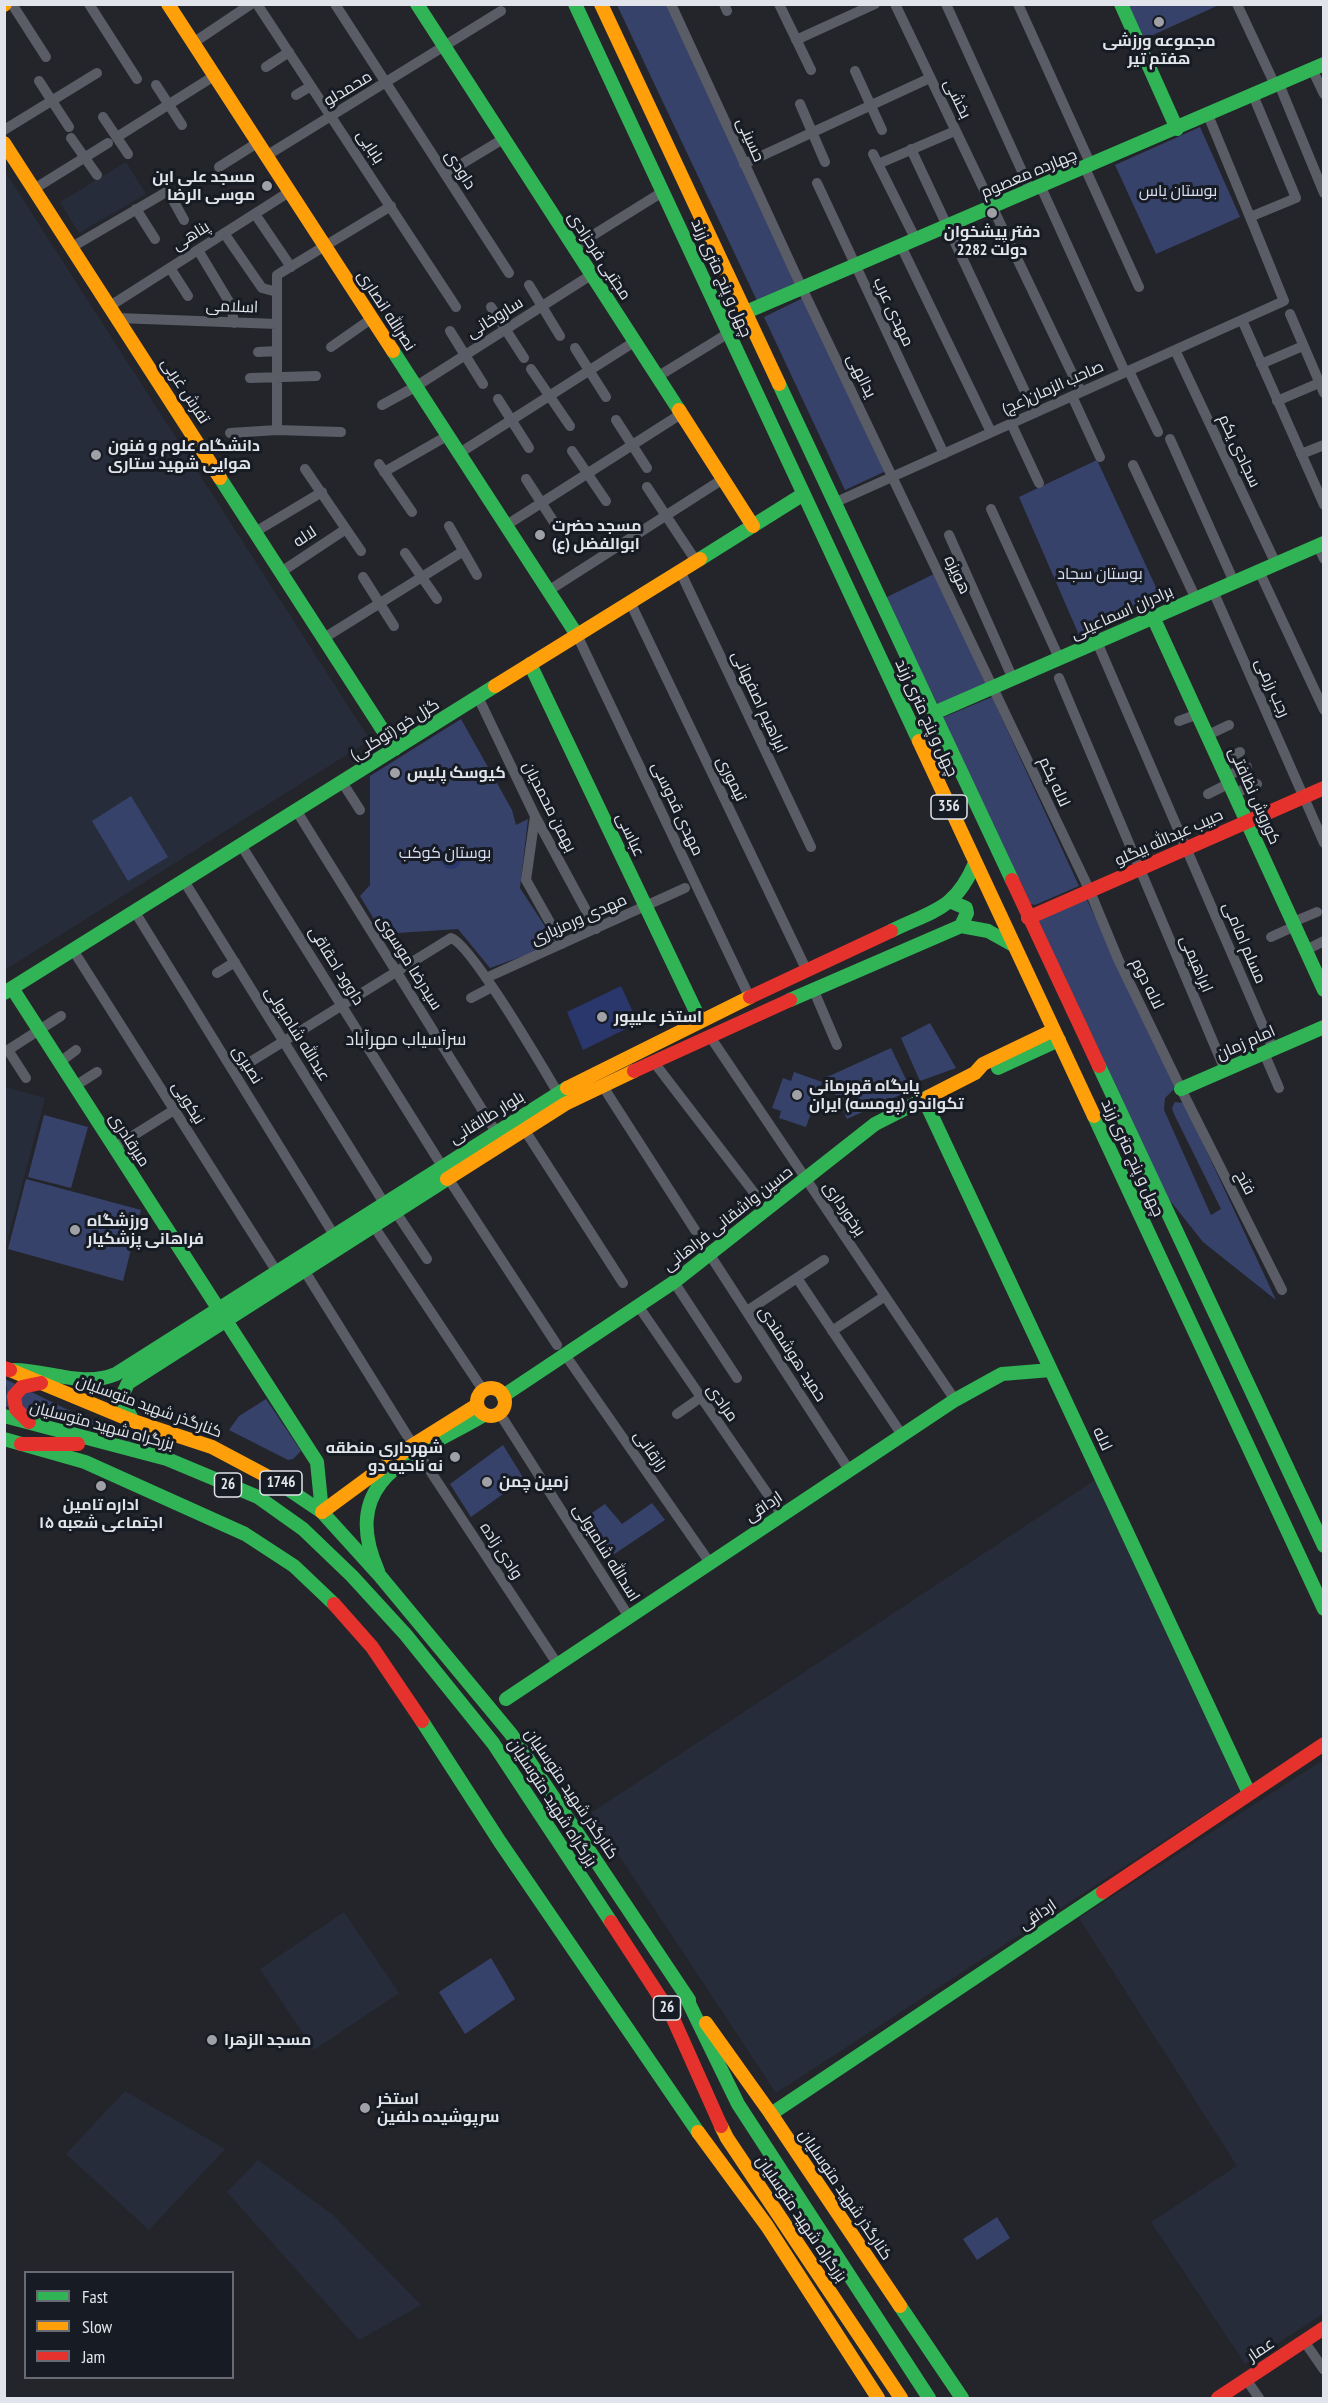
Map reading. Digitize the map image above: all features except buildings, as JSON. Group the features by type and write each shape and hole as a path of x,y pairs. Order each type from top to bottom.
{"main road":[{"name":"نصرالله انصاری","path":"168,4 577,635"},
{"name":"مجتبی فرحزادی","path":"417,4 753,526"},
{"name":"چهل و پنج متری زرند","path":"575,4 1323,1609"},
{"name":"چهل و پنج متری زرند","path":"601,4 1323,1546"},
{"path":"1120,4 1177,129"},
{"name":"چهارده معصوم","path":"746,312 1318,67"},
{"name":"تفرش غربی","path":"4,143 395,749"},
{"name":"گزل خو (توکلی)","path":"8,990 802,495"},
{"name":"برادران اسماعیلی","path":"934,713 1259,571 1322,549"},
{"name":"کوروش نظافتی","path":"1154,617 1323,990"},
{"name":"عباسی","path":"530,664 700,1020"},
{"name":"حبیب عبدالله بیگلو","path":"1028,918 1089,889 1140,869 1323,788"},
{"path":"961,926 966,920 966,908 952,902 966,884 975,862"},
{"name":"بلوار طالقانی","path":"445,1172 496,1132 700,1020 952,902"},
{"path":"961,926 976,926 995,933 1013,945"},
{"name":"بلوار طالقانی","path":"133,1421 121,1402 125,1386 277,1272 334,1235 389,1207 445,1172 524,1129 561,1098 602,1085 709,1035 961,926"},
{"name":"میرقادری","path":"8,990 40,1030 317,1462 320,1471 322,1512"},
{"name":"حسین واشقانی فراهانی","path":"503,1396 674,1282 875,1124 975,1073 982,1064 1079,1024"},
{"name":"امام زمان","path":"1181,1089 1323,1027"},
{"path":"1088,1102 1085,1086 1087,1080 1092,1077 1101,1081 1113,1097"},
{"name":"لاله","path":"924,1099 1249,1793"},
{"name":"بلوار طالقانی","path":"7,1369 44,1371 85,1381 100,1380 304,1270 373,1225 389,1207"},
{"name":"کنارگذر شهید متوسلیان","path":"7,1369 133,1421 212,1447 291,1489 322,1512 380,1576 511,1734 683,1992 771,2114 962,2398"},
{"name":"ارداقی","path":"506,1699 955,1400 1002,1374 1051,1370"},
{"path":"32,1424 18,1414 14,1405 14,1395 19,1387 27,1383 41,1383"},
{"path":"494,1388 503,1396 505,1405 500,1414 492,1417 480,1410 477,1397 483,1390 494,1388"},
{"path":"322,1512 480,1410"},
{"name":"بزرگراه شهید متوسلیان","path":"4,1416 167,1459 258,1497 303,1529 352,1576 406,1635 493,1743 671,2014 734,2149 902,2398"},
{"path":"4,1439 85,1462 245,1534 294,1566 334,1604 372,1647 399,1685 513,1862 688,2118 767,2226 878,2398"},
{"path":"21,1444 112,1445"},
{"path":"380,1576 367,1545 368,1511 381,1481 416,1450"},
{"name":"ارداقی","path":"771,2114 1323,1744"},
{"name":"بزرگراه شهید متوسلیان","path":"683,1992 738,2104 929,2398"},
{"path":"734,2149 767,2226"},
{"name":"عمار","path":"1218,2398 1323,2328"}],"street":[{"path":"12,4 46,57"},
{"path":"89,4 137,79"},
{"path":"193,44 252,4"},
{"name":"بابایی","path":"257,4 456,307"},
{"name":"داودی","path":"335,4 509,273"},
{"name":"حسینی","path":"671,4 802,288"},
{"path":"779,4 811,70"},
{"path":"796,40 875,4"},
{"name":"بخشی","path":"895,4 992,207 1077,394 1100,457"},
{"path":"946,4 1158,432"},
{"path":"1018,4 1139,287"},
{"path":"1237,4 1277,85 1323,193"},
{"name":"محمدلو","path":"266,156 445,48 501,11"},
{"path":"266,67 289,52"},
{"path":"1318,67 1323,94"},
{"path":"855,71 882,130"},
{"path":"4,130 97,73"},
{"path":"34,189 214,76"},
{"path":"744,164 930,78"},
{"path":"39,81 97,176"},
{"path":"156,85 182,125"},
{"path":"296,95 311,86"},
{"path":"1208,115 1250,217 1276,207 1296,198 1254,95"},
{"path":"800,104 825,162"},
{"path":"104,117 112,140 128,154"},
{"path":"916,240 876,159 911,149 955,130"},
{"path":"445,174 503,138"},
{"path":"219,167 257,143"},
{"path":"911,149 1035,413"},
{"name":"مهدی عرب","path":"817,183 944,454"},
{"path":"72,247 168,191 183,220"},
{"path":"574,248 664,191"},
{"name":"پناهی","path":"110,306 289,192"},
{"name":"اسلامی","path":"118,318 277,324 277,275 391,206"},
{"path":"136,209 155,239"},
{"path":"255,214 291,267"},
{"name":"صاحب الزمان(عج)","path":"834,503 1284,301 1250,217"},
{"path":"224,233 262,288 277,292"},
{"path":"902,246 991,432"},
{"path":"198,250 231,305 234,323"},
{"path":"170,268 188,296"},
{"name":"ساروخانی","path":"382,405 415,387 591,275"},
{"path":"529,285 560,336"},
{"name":"یدالهی","path":"802,288 893,476"},
{"path":"491,307 524,358"},
{"path":"1277,401 1321,388 1290,314"},
{"path":"331,347 371,319"},
{"path":"1242,320 1323,505"},
{"path":"277,324 277,430"},
{"path":"450,331 483,384"},
{"path":"657,377 727,334"},
{"path":"458,454 634,342"},
{"path":"1261,364 1303,346"},
{"path":"575,348 606,397"},
{"name":"سجادی یکم","path":"1174,350 1276,564"},
{"path":"258,352 277,351"},
{"path":"531,369 570,426"},
{"path":"250,378 316,376"},
{"path":"498,399 529,448"},
{"path":"505,526 681,414"},
{"path":"616,420 646,468"},
{"path":"1011,423 1039,483"},
{"path":"230,433 277,430 341,432"},
{"path":"412,512 382,468 447,436"},
{"path":"1170,439 1234,582"},
{"path":"1301,454 1323,445"},
{"path":"572,451 606,501"},
{"path":"1133,465 1196,599"},
{"path":"305,469 361,551"},
{"name":"هویزه","path":"893,476 993,687"},
{"path":"526,479 557,527"},
{"path":"548,591 723,479"},
{"path":"647,487 696,561"},
{"path":"255,532 322,492"},
{"path":"991,509 1059,658"},
{"path":"449,526 477,575"},
{"name":"لاله","path":"281,572 346,529"},
{"path":"949,535 1013,679"},
{"path":"324,638 462,552"},
{"path":"405,553 437,599"},
{"name":"ابراهیم اصفهانی","path":"681,571 811,847"},
{"path":"1259,571 1323,710"},
{"path":"363,577 394,626"},
{"name":"رجب رزمی","path":"1213,591 1323,843"},
{"name":"تیموری","path":"630,602 806,969"},
{"name":"مهدی قدوسی","path":"577,635 749,996"},
{"path":"1097,642 1187,848"},
{"name":"ابراهیمی","path":"1059,678 1226,1070"},
{"name":"لاله یکم","path":"993,687 1089,889"},
{"name":"بهمن محمدیان","path":"478,697 535,816 596,929"},
{"path":"1179,722 1198,714"},
{"path":"1208,735 1229,725"},
{"path":"1220,762 1240,752"},
{"path":"1208,794 1231,784 1247,767"},
{"path":"342,782 360,810"},
{"path":"1231,784 1257,784"},
{"name":"سیدرضا موسوی","path":"296,810 496,1132"},
{"path":"535,816 526,880 562,944"},
{"name":"داوود احقاقی","path":"241,845 445,1172"},
{"name":"مسلم امامی","path":"1187,848 1268,1051 1279,1088"},
{"name":"عبدالله شامبولی","path":"184,880 389,1207 427,1259"},
{"name":"مهدی ورمزیاری","path":"471,998 489,983 562,944 685,888"},
{"name":"لاله دوم","path":"1089,889 1118,959 1181,1089"},
{"name":"نصیری","path":"135,912 334,1235"},
{"path":"1271,937 1317,912"},
{"path":"234,1072 448,939 458,941 489,983 561,1098"},
{"path":"1306,950 1323,941"},
{"name":"نیکویی","path":"73,950 277,1272"},
{"path":"217,973 235,962"},
{"path":"814,991 837,1045"},
{"path":"26,1078 8,1050 60,1016"},
{"name":"برخورداری","path":"709,1035 955,1400"},
{"path":"60,1062 76,1050"},
{"path":"653,1061 755,1194"},
{"path":"75,1086 97,1072"},
{"path":"602,1085 695,1230"},
{"name":"فتح","path":"1181,1089 1282,1290"},
{"path":"114,1147 174,1110"},
{"path":"524,1129 624,1283"},
{"path":"445,1172 557,1345"},
{"path":"373,1225 477,1385 483,1390"},
{"name":"حمید هوشمندی","path":"710,1255 849,1470"},
{"path":"747,1311 824,1260"},
{"name":"وادی زاده","path":"304,1270 416,1450 558,1665"},
{"path":"797,1278 902,1435"},
{"path":"674,1282 737,1378"},
{"path":"832,1331 885,1296"},
{"name":"مرادی","path":"639,1307 782,1515"},
{"name":"رازقانی","path":"566,1356 710,1563"},
{"path":"677,1414 700,1398"},
{"name":"اسدالله شامبولی","path":"500,1414 629,1617"},
{"path":"1304,2341 1323,2370"},
{"path":"1246,2379 1259,2398"}],"shaded area":[{"path":"126,162 146,194 79,233 60,202"},
{"name":"دانشگاه علوم و فنون هوایی شهید ستاری","path":"4,170 370,740 5,970 4,970"},
{"path":"451,849 458,852 461,859 458,866 451,869 444,866 441,859 444,852"},
{"name":"استخر علیپور","path":"621,986 638,1023 583,1050 567,1012"},
{"path":"4,1087 45,1098 5,1249"},
{"path":"1095,1480 1242,1790 776,2093 591,1813"},
{"path":"1323,1760 1323,2314 1245,2364 1151,2222 1237,2166 1079,1918"},
{"path":"344,1912 399,1993 314,2050 260,1969"},
{"path":"125,2091 225,2149 149,2230 66,2154"},
{"path":"258,2160 333,2215 421,2305 359,2340 227,2192"}],"green space":[{"path":"617,5 667,5 797,283 759,305"},
{"name":"مجموعه ورزشی هفتم تیر","path":"1128,5 1219,5 1144,39"},
{"name":"بوستان یاس","path":"1200,127 1240,217 1156,254 1115,165"},
{"path":"805,297 886,471 845,490 764,317"},
{"name":"بوستان سجاد","path":"1097,460 1161,598 1079,635 1019,497"},
{"path":"936,573 986,685 939,707 885,598"},
{"path":"992,697 1079,886 1035,905 1031,904 942,718"},
{"name":"بوستان کوکب","path":"461,719 512,810 516,825 528,819 520,888 550,934 548,947 490,968 458,929 383,934 360,896 370,885 370,776"},
{"path":"131,796 168,857 128,881 92,821"},
{"path":"1085,896 1173,1079 1174,1089 1165,1098 1164,1110 1211,1215 1221,1209 1174,1114 1172,1108 1175,1102 1184,1103 1276,1300 1203,1242 1168,1198 1038,920"},
{"path":"930,1023 956,1068 920,1081 901,1038"},
{"path":"891,1048 911,1090 847,1119 827,1077"},
{"name":"پایگاه قهرمانی تکواندو (پومسه) ایران","path":"794,1072 822,1082 806,1127 779,1118 781,1111 772,1108 783,1078 791,1081"},
{"path":"44,1115 88,1127 71,1188 28,1177"},
{"name":"ورزشگاه فراهانی پزشکیار","path":"26,1179 141,1210 123,1281 8,1249"},
{"path":"5,1379 66,1409 136,1437 134,1443 5,1406 7,1389"},
{"path":"266,1399 301,1451 293,1459 288,1460 229,1430 239,1416"},
{"name":"زمین چمن","path":"503,1445 524,1479 471,1517 450,1484"},
{"path":"652,1503 665,1520 607,1559 580,1521 605,1504 622,1524"},
{"path":"491,1958 515,1999 465,2034 439,1992"},
{"path":"997,2217 1010,2238 977,2260 963,2239"}],"traffic: fast":[{"path":"417,4 679,410"},
{"path":"575,4 919,741"},
{"path":"1121,4 1177,129"},
{"path":"746,312 1324,64"},
{"path":"393,351 577,635"},
{"path":"779,384 1012,880"},
{"path":"220,478 395,749"},
{"path":"700,559 802,495"},
{"path":"934,713 1324,543"},
{"path":"1153,617 1324,990"},
{"path":"530,664 700,1020"},
{"path":"4,993 495,686"},
{"path":"891,931 931,913 951,900 967,879 975,863"},
{"path":"952,902 966,908 967,913 961,926"},
{"path":"790,1000 961,926 988,931 1013,945"},
{"path":"12,988 317,1462 322,1512"},
{"path":"1181,1089 1324,1027"},
{"path":"998,1068 1059,1040"},
{"path":"1099,1066 1324,1546"},
{"path":"14,1370 78,1379 104,1378 116,1374 567,1088"},
{"path":"503,1396 674,1282 875,1124 928,1097"},
{"path":"924,1099 1249,1793"},
{"path":"1094,1116 1324,1609"},
{"path":"133,1421 121,1398 128,1383 447,1179"},
{"path":"506,1699 955,1400 1002,1374 1051,1370"},
{"path":"378,1571 368,1539 368,1512 376,1491 390,1472 410,1457 484,1415"},
{"path":"4,1416 167,1459 258,1497 303,1529 352,1576 406,1635 493,1743 611,1922"},
{"path":"4,1439 85,1462 245,1534 294,1566 334,1604"},
{"path":"276,1481 322,1512 380,1576 511,1734 689,2000"},
{"path":"422,1721 500,1842 698,2132"},
{"path":"771,2114 1103,1892"},
{"path":"683,1991 738,2104 929,2398"},
{"path":"900,2306 962,2398"}],"traffic: slow":[{"path":"168,4 393,351"},
{"path":"601,4 779,384"},
{"path":"4,143 220,478"},
{"path":"679,410 753,526"},
{"path":"495,686 700,559"},
{"path":"919,741 1094,1116"},
{"path":"567,1088 750,997"},
{"path":"928,1097 975,1073 983,1064 1054,1030"},
{"path":"447,1179 565,1104 634,1071"},
{"path":"10,1370 133,1421 212,1447 276,1481"},
{"path":"491,1388 501,1392 505,1402 501,1412 491,1416 481,1412 477,1402 481,1392 491,1388"},
{"path":"322,1512 413,1445 477,1405"},
{"path":"706,2023 771,2114 900,2306"},
{"path":"721,2126 901,2398"},
{"path":"698,2132 767,2226 878,2398"}],"traffic: jam":[{"path":"1028,918 1324,788"},
{"path":"1012,880 1099,1066"},
{"path":"750,997 891,931"},
{"path":"634,1071 790,1000"},
{"path":"4,1368 10,1370"},
{"path":"29,1422 16,1409 14,1396 22,1387 41,1383"},
{"path":"21,1444 78,1444"},
{"path":"334,1604 372,1647 422,1721"},
{"path":"1103,1892 1324,1744"},
{"path":"611,1922 671,2014 721,2126"},
{"path":"1218,2398 1324,2328"}],"place":[{"name":"مجموعه ورزشی هفتم تیر","path":"1159,22"},
{"name":"مسجد علی ابن موسی الرضا","path":"267,186"},
{"name":"دفتر پیشخوان دولت 2282","path":"992,213"},
{"name":"دانشگاه علوم و فنون هوایی شهید ستاری","path":"96,455"},
{"name":"مسجد حضرت ابوالفضل (ع)","path":"540,535"},
{"name":"کیوسک پلیس","path":"395,773"},
{"name":"استخر علیپور","path":"602,1017"},
{"name":"پایگاه قهرمانی تکواندو (پومسه) ایران","path":"797,1095"},
{"name":"ورزشگاه فراهانی پزشکیار","path":"75,1230"},
{"name":"شهرداری منطقه نه ناحیه دو","path":"455,1457"},
{"name":"زمین چمن","path":"487,1482"},
{"name":"اداره تامین اجتماعی شعبه ۱۵","path":"101,1486"},
{"name":"مسجد الزهرا","path":"212,2040"},
{"name":"استخر سرپوشیده دلفین","path":"365,2108"}],"district":[{"name":"سرآسیاب مهرآباد","path":"406,1040"}]}
